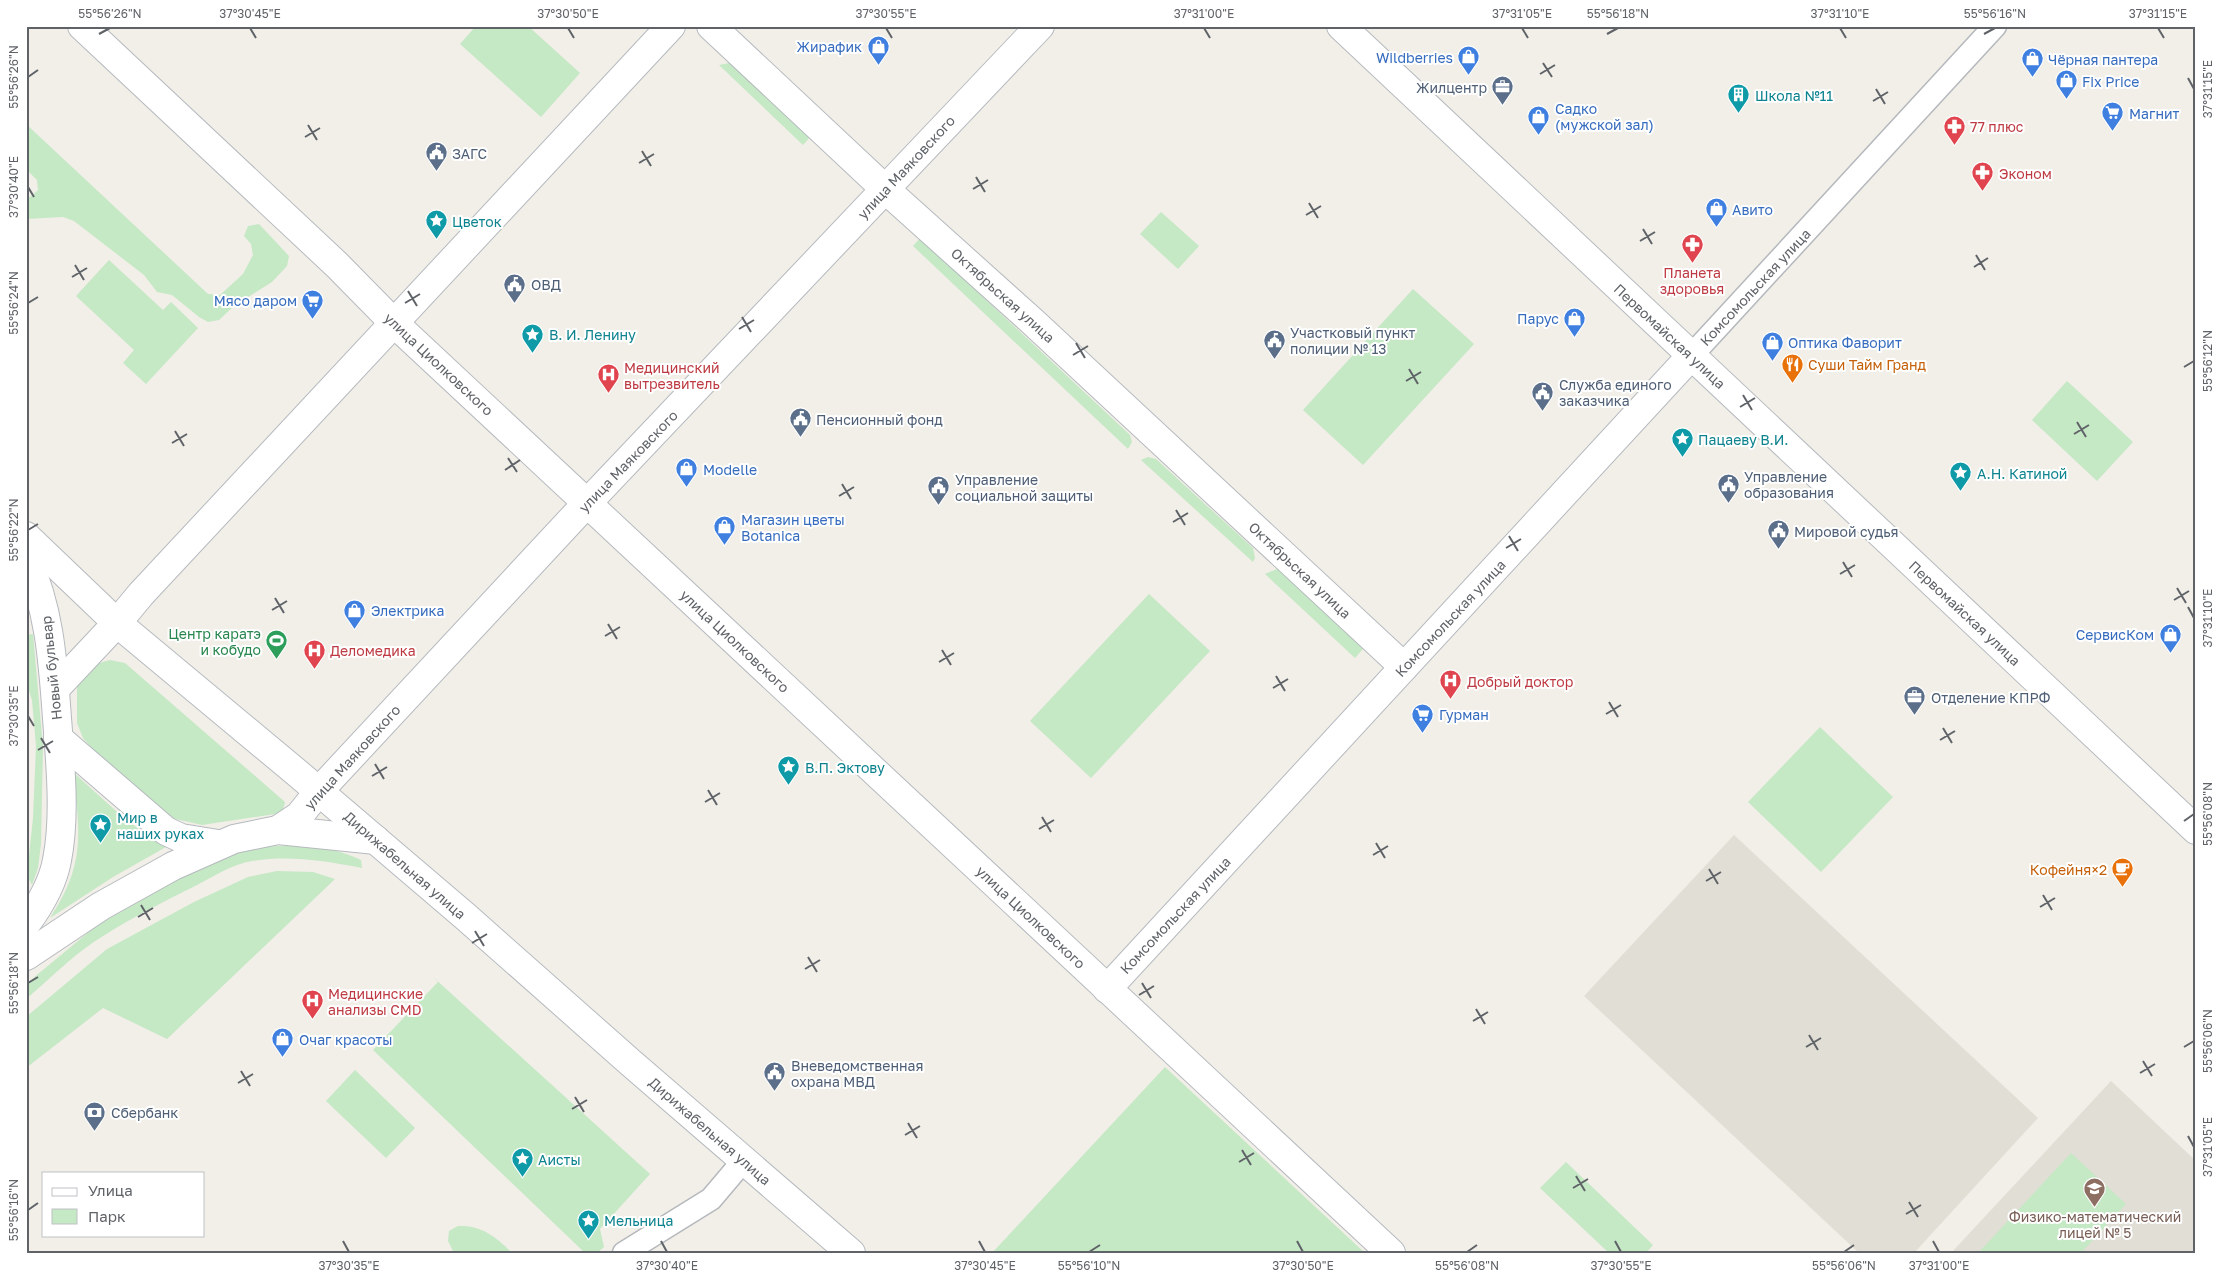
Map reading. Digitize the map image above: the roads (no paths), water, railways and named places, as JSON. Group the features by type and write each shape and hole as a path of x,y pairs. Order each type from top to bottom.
{"street":[{"name":"улица Циолковского","path":"82,26 337,265 394,323 1391,1253"},
{"path":"55,689 117,623 141,594 672,26"},
{"name":"Октябрьская улица","path":"711,26 885,189 1033,322 1404,667"},
{"name":"улица Маяковского","path":"278,830 299,816 319,791 588,503 1040,26"},
{"name":"Первомайская улица","path":"1341,26 2196,830"},
{"name":"Комсомольская улица","path":"1107,989 1995,26"},
{"name":"Дирижабельная улица","path":"26,536 117,623 319,791 851,1253"},
{"name":"Новый бульвар","path":"26,557 41,594 48,624 55,689 60,766 60,837 57,861 50,883 26,924"},
{"path":"58,738 166,831 180,838 218,844"},
{"path":"26,956 100,906 218,844 256,833 278,830 376,840"},
{"path":"624,1253 711,1199 744,1160"}],"place":[{"name":"Жирафик","path":"878,65"},
{"name":"Wildberries","path":"1469,76"},
{"name":"Чёрная пантера","path":"2032,78"},
{"name":"Fix Price","path":"2066,100"},
{"name":"Жилцентр","path":"1503,106"},
{"name":"Школа №11","path":"1739,114"},
{"name":"Магнит","path":"2113,132"},
{"name":"Садко (мужской зал)","path":"1539,135"},
{"name":"77 плюс","path":"1954,145"},
{"name":"ЗАГС","path":"436,172"},
{"name":"Эконом","path":"1983,192"},
{"name":"Авито","path":"1716,228"},
{"name":"Цветок","path":"436,240"},
{"name":"Планета здоровья","path":"1692,263"},
{"name":"ОВД","path":"515,303"},
{"name":"Мясо даром","path":"313,319"},
{"name":"Парус","path":"1575,337"},
{"name":"В. И. Ленину","path":"533,353"},
{"name":"Участковый пункт полиции № 13","path":"1274,359"},
{"name":"Оптика Фаворит","path":"1772,361"},
{"name":"Суши Тайм Гранд","path":"1792,383"},
{"name":"Медицинский вытрезвитель","path":"608,394"},
{"name":"Служба единого заказчика","path":"1543,411"},
{"name":"Пенсионный фонд","path":"800,438"},
{"name":"Пацаеву В.И.","path":"1682,458"},
{"name":"Modelle","path":"687,488"},
{"name":"А.Н. Катиной","path":"1961,492"},
{"name":"Управление образования","path":"1728,503"},
{"name":"Управление социальной защиты","path":"939,506"},
{"name":"Магазин цветы Botanica","path":"725,546"},
{"name":"Мировой судья","path":"1778,550"},
{"name":"Электрика","path":"355,629"},
{"name":"СервисКом","path":"2170,653"},
{"name":"Центр каратэ и кобудо","path":"277,660"},
{"name":"Деломедика","path":"314,669"},
{"name":"Добрый доктор","path":"1451,700"},
{"name":"Отделение КПРФ","path":"1915,716"},
{"name":"Гурман","path":"1423,733"},
{"name":"В.П. Эктову","path":"789,786"},
{"name":"Мир в наших руках","path":"101,844"},
{"name":"Кофейня×2","path":"2123,888"},
{"name":"Медицинские анализы CMD","path":"312,1020"},
{"name":"Очаг красоты","path":"283,1058"},
{"name":"Вневедомственная охрана МВД","path":"775,1092"},
{"name":"Сбербанк","path":"95,1131"},
{"name":"Аисты","path":"522,1178"},
{"name":"Физико-математический лицей № 5","path":"2095,1207"},
{"name":"Мельница","path":"588,1239"}]}
